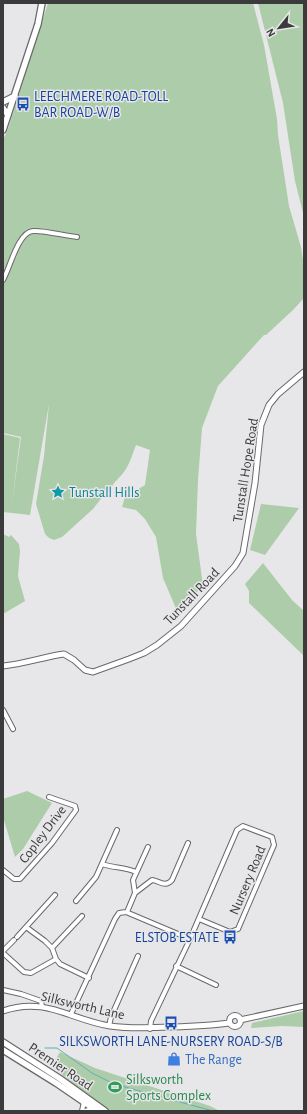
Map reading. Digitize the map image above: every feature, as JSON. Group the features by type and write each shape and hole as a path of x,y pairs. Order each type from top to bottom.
{"main road":[{"path":"3,130 38,24 42,3"},
{"path":"3,102 15,96"},
{"path":"3,108 8,115"},
{"name":"Premier Road","path":"3,1042 59,1078 105,1111"},
{"name":"Premier Road","path":"3,1050 95,1109"}],"street":[{"path":"3,280 9,269 18,244 26,234 35,230 77,237"},
{"name":"Tunstall Hope Road","path":"238,561 243,554 255,483 261,425 269,405 278,394 304,372"},
{"name":"Tunstall Road","path":"3,666 36,661 50,656 64,654 85,670 93,672 129,659 157,645 181,626 238,561"},
{"path":"3,710 13,729"},
{"name":"Copley Drive","path":"3,870 14,879 20,879 24,876 52,843 76,810 72,805 49,797"},
{"name":"Nursery Road","path":"150,1029 151,1021 190,939 237,830 243,826 272,837 274,845 238,929 230,932 199,919"},
{"path":"76,901 96,877 117,830"},
{"path":"135,893 152,880 163,884 170,883 188,842"},
{"path":"128,912 135,893 133,880 148,847"},
{"path":"102,864 129,869 136,872"},
{"path":"55,895 3,952 24,972 30,973 56,959"},
{"path":"72,1014 116,917 120,912 128,912 190,939"},
{"path":"52,948 82,916"},
{"path":"26,928 45,941 52,948 56,959 60,964 89,978"},
{"path":"109,1026 111,1017 138,956"},
{"path":"176,966 216,985"},
{"path":"3,990 21,994 42,1002 42,1006"},
{"name":"Silksworth Lane","path":"3,1011 21,1006 42,1006 109,1026 150,1029 229,1023 231,1026 236,1027 239,1025 240,1020"},
{"name":"Silksworth Lane","path":"240,1020 304,1006"},
{"name":"Silksworth Lane","path":"229,1023 230,1017 239,1017 240,1020"},
{"path":"82,1111 84,1102"},
{"path":"85,1111 95,1109"}],"green space":[{"path":"48,3 253,3 264,45 277,119 289,206 301,247 304,266 304,298 266,335 264,335 218,386 202,428 198,480 196,534 203,586 177,611 163,578 156,537 145,519 136,510 122,507 125,497 145,485 150,450 136,445 126,469 93,509 62,537 54,540 49,538 45,534 36,504 44,456 49,404 30,515 3,512 3,434 20,438 12,504 21,437 3,433 3,140 8,129"},
{"path":"258,3 304,3 304,217 295,181 283,103"},
{"path":"261,504 299,508 265,555 250,550"},
{"path":"3,534 9,537 11,535 19,544 20,551 18,576 25,601 3,614"},
{"path":"263,563 292,600 304,611 304,656 249,603 249,591 245,584"},
{"path":"27,791 52,803 23,849 15,857 3,817 3,799"},
{"path":"304,1011 304,1027 282,1026 251,1028 252,1023"},
{"name":"Silksworth Sports Complex","path":"60,1052 95,1068 210,1106 220,1111 105,1111 52,1066"}],"waterway":[{"path":"45,1048 57,1048 92,1073 114,1084 213,1111"}],"place":[{"name":"LEECHMERE ROAD-TOLL BAR ROAD-W/B","path":"23,104"},
{"name":"Tunstall Hills","path":"58,492"},
{"name":"ELSTOB ESTATE","path":"230,937"},
{"name":"SILKSWORTH LANE-NURSERY ROAD-S/B","path":"171,1023"},
{"name":"The Range","path":"174,1059"},
{"name":"Silksworth Sports Complex","path":"115,1087"}]}
